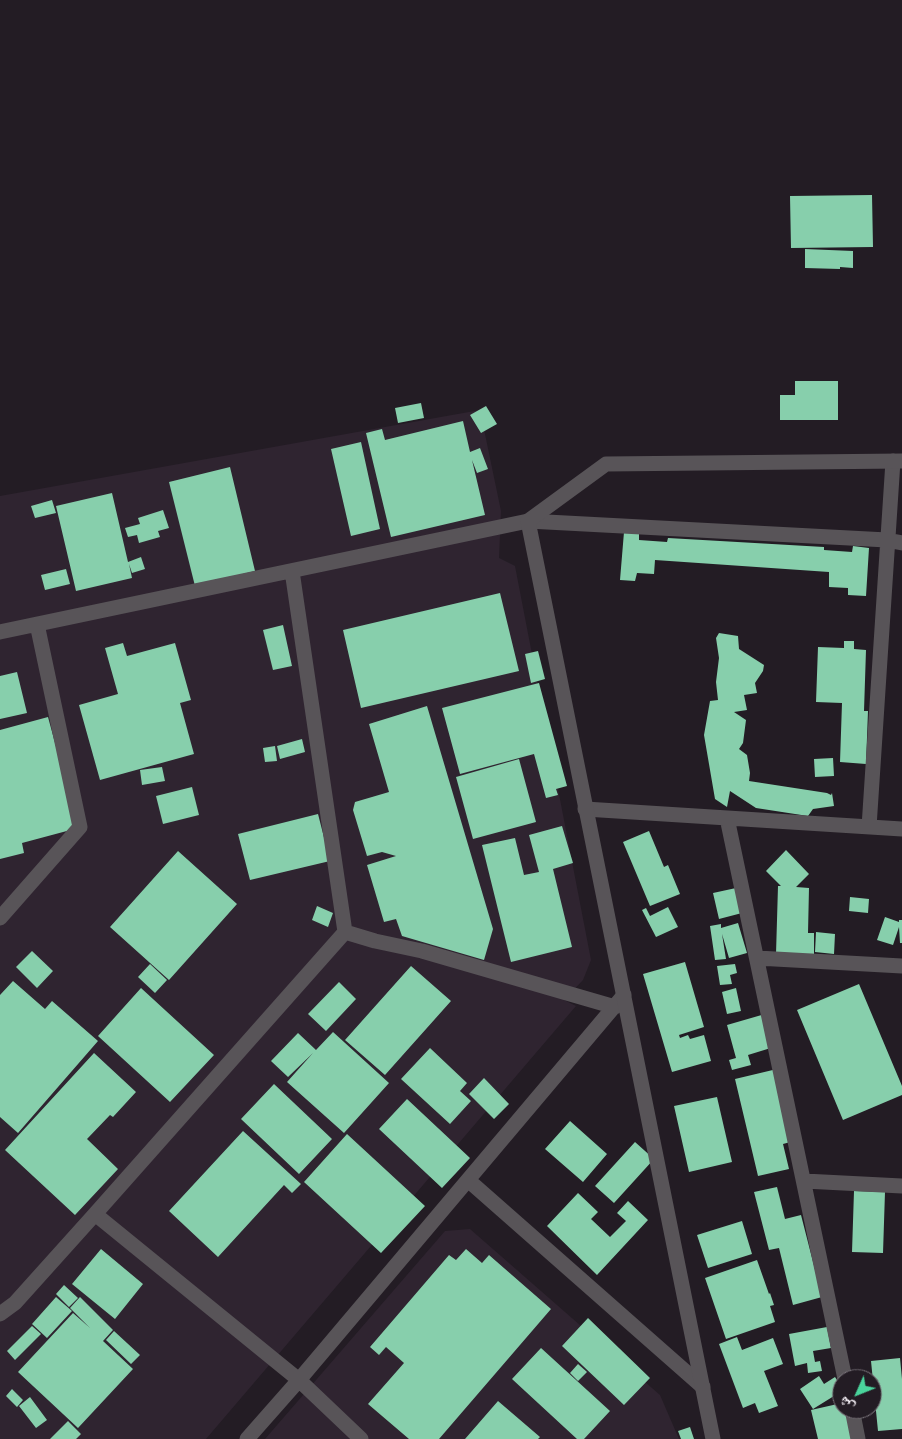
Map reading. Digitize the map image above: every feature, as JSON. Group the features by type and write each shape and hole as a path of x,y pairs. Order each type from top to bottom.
{"street":[{"path":"528,520 606,464 897,461 895,542 869,827"},
{"path":"528,520 586,808 620,1001 713,1439"},
{"path":"0,632 528,520 895,542"},
{"path":"0,1314 15,1303 345,932 292,571"},
{"path":"0,918 80,827 37,624"},
{"path":"586,808 902,829"},
{"path":"727,818 843,1369"},
{"path":"345,932 620,1001"},
{"path":"756,958 902,966"},
{"path":"246,1439 299,1380 620,1001"},
{"path":"468,1180 703,1387"},
{"path":"804,1180 902,1186"},
{"path":"95,1214 299,1380 361,1439"},
{"path":"854,1419 858,1439"}],"shaded area":[{"path":"480,410 501,511 499,558 515,566 591,960 583,980 564,1000 576,1006 206,1439 0,1439 0,496"},
{"path":"470,1229 660,1395 679,1439 265,1439 445,1231"}],"building":[{"path":"872,195 873,247 791,248 790,196"},
{"path":"805,249 853,251 853,268 805,268"},
{"path":"795,381 838,381 838,420 780,420 780,395 795,395"},
{"path":"421,403 424,418 398,423 395,408"},
{"path":"486,406 497,424 481,433 470,415"},
{"path":"463,421 470,452 480,448 488,469 477,473 472,460 485,515 391,537 366,433 382,429 385,440"},
{"path":"361,442 380,529 351,536 331,449"},
{"path":"230,467 255,571 195,586 169,482"},
{"path":"112,493 128,562 141,557 145,569 132,573 129,564 132,578 76,591 56,506"},
{"path":"52,500 56,513 35,518 31,506"},
{"path":"163,510 169,528 158,531 160,537 139,543 137,535 128,537 125,528 140,524 138,518"},
{"path":"624,532 639,533 639,540 667,542 668,538 824,547 824,550 852,552 853,546 869,548 866,596 848,595 848,588 829,587 829,572 655,560 654,574 637,573 635,581 620,580"},
{"path":"66,569 70,584 45,590 41,575"},
{"path":"500,593 519,671 361,708 343,630"},
{"path":"283,625 292,666 273,670 263,630"},
{"path":"719,633 738,636 739,649 764,665 763,671 755,683 757,693 744,695 747,710 734,712 746,720 743,743 739,749 747,755 750,773 749,781 831,795 832,793 834,806 813,809 808,816 756,808 730,791 727,807 715,799 704,735 710,701 718,700 716,682 719,658 716,638"},
{"path":"844,641 854,641 854,649 866,650 864,711 868,711 866,764 840,762 842,703 816,702 818,647 844,648"},
{"path":"123,643 127,656 175,643 191,700 180,703 194,754 100,780 79,705 118,694 105,648"},
{"path":"538,651 545,679 531,683 525,654"},
{"path":"17,672 27,713 0,719 0,676"},
{"path":"539,683 567,786 556,789 558,795 546,798 534,754 460,774 442,708"},
{"path":"427,706 493,929 484,960 402,936 396,919 384,922 367,865 396,856 382,852 367,856 353,810 355,802 389,792 369,724"},
{"path":"48,717 78,828 22,843 24,853 0,859 0,730"},
{"path":"302,739 305,752 280,759 277,746"},
{"path":"275,746 277,761 265,762 263,748"},
{"path":"833,758 834,776 815,777 814,759"},
{"path":"519,759 536,822 473,839 456,777"},
{"path":"162,767 165,781 142,785 140,770"},
{"path":"192,787 199,815 163,824 156,796"},
{"path":"318,814 330,861 250,880 238,834"},
{"path":"562,826 573,863 553,869 572,947 511,962 482,845 515,838 524,875 539,872 529,835"},
{"path":"649,831 664,867 668,865 680,894 650,906 623,842"},
{"path":"786,850 809,874 796,887 809,888 808,933 814,933 814,956 776,954 778,886 781,886 766,871"},
{"path":"178,851 237,904 169,980 110,927"},
{"path":"736,888 742,913 719,919 713,893"},
{"path":"850,897 869,899 868,913 849,911"},
{"path":"317,906 333,913 328,927 312,920"},
{"path":"668,907 678,927 656,937 642,910 646,908 650,916"},
{"path":"885,917 899,922 899,920 902,920 902,943 900,943 899,927 893,945 877,940"},
{"path":"738,923 747,953 729,958 722,934 726,959 715,960 710,926 721,924 721,928"},
{"path":"816,932 835,934 834,954 815,952"},
{"path":"32,951 53,971 37,988 16,967"},
{"path":"685,962 704,1027 679,1035 680,1038 688,1035 690,1039 704,1035 711,1061 672,1072 643,974"},
{"path":"150,964 167,980 155,993 138,977"},
{"path":"735,964 737,973 730,975 732,984 720,985 717,966"},
{"path":"411,966 451,1001 385,1075 345,1040"},
{"path":"13,981 45,1009 52,1001 98,1041 18,1133 0,1117 0,995"},
{"path":"339,982 356,999 326,1031 308,1014"},
{"path":"859,984 902,1086 902,1095 843,1120 797,1010"},
{"path":"141,988 214,1055 170,1102 98,1036"},
{"path":"736,988 741,1011 727,1014 722,992"},
{"path":"765,1014 774,1047 748,1055 751,1065 732,1070 729,1060 736,1058 727,1025"},
{"path":"333,1032 389,1083 344,1133 287,1082 313,1053 288,1077 271,1061 298,1033 316,1050"},
{"path":"430,1048 467,1083 460,1091 471,1101 450,1124 401,1079"},
{"path":"94,1053 136,1092 113,1117 110,1115 87,1139 118,1169 75,1215 5,1150"},
{"path":"777,1069 794,1141 783,1144 789,1169 758,1176 735,1079"},
{"path":"484,1078 509,1104 494,1119 469,1094"},
{"path":"274,1084 332,1139 299,1174 241,1119"},
{"path":"717,1097 732,1162 689,1172 674,1106"},
{"path":"407,1099 470,1158 442,1188 379,1129"},
{"path":"570,1121 607,1154 583,1182 545,1149"},
{"path":"243,1131 301,1184 292,1193 284,1185 218,1257 169,1211"},
{"path":"347,1134 425,1206 381,1253 304,1182"},
{"path":"635,1142 654,1159 614,1203 595,1186"},
{"path":"777,1187 785,1219 801,1215 822,1297 793,1305 779,1248 769,1250 754,1192"},
{"path":"854,1191 885,1192 883,1253 852,1252"},
{"path":"578,1193 598,1212 591,1219 610,1237 626,1221 617,1213 628,1201 648,1220 597,1275 547,1226"},
{"path":"742,1221 752,1254 708,1268 697,1235"},
{"path":"101,1249 143,1284 115,1319 72,1284"},
{"path":"466,1249 482,1263 489,1255 551,1309 439,1439 409,1439 368,1404 404,1363 386,1347 379,1355 370,1347 449,1255 456,1260"},
{"path":"757,1260 774,1305 770,1306 775,1322 726,1339 705,1278"},
{"path":"64,1285 78,1298 69,1307 56,1294"},
{"path":"56,1297 72,1311 47,1338 32,1324"},
{"path":"80,1297 113,1330 103,1341 133,1369 78,1428 18,1372 73,1313 90,1328 70,1308"},
{"path":"588,1318 650,1378 624,1405 562,1346"},
{"path":"32,1326 41,1334 15,1360 7,1351"},
{"path":"827,1327 831,1348 813,1351 815,1362 820,1361 822,1371 808,1373 807,1363 795,1366 789,1334"},
{"path":"114,1331 140,1355 131,1364 106,1340"},
{"path":"737,1337 742,1350 773,1338 783,1364 764,1371 778,1406 759,1413 755,1403 743,1408 719,1344"},
{"path":"541,1348 610,1411 584,1439 577,1439 512,1379"},
{"path":"900,1358 902,1429 878,1431 877,1419 882,1419 882,1369 872,1369 871,1361"},
{"path":"578,1364 587,1372 578,1381 570,1373"},
{"path":"819,1376 824,1384 832,1379 832,1397 813,1409 800,1389"},
{"path":"12,1389 23,1400 17,1407 6,1396"},
{"path":"30,1397 47,1420 36,1428 19,1406"},
{"path":"498,1401 540,1437 538,1439 465,1439"},
{"path":"832,1405 832,1419 848,1419 853,1439 818,1439 811,1410"},
{"path":"68,1421 81,1434 76,1439 50,1439"},
{"path":"690,1427 694,1439 681,1439 678,1431"}]}
